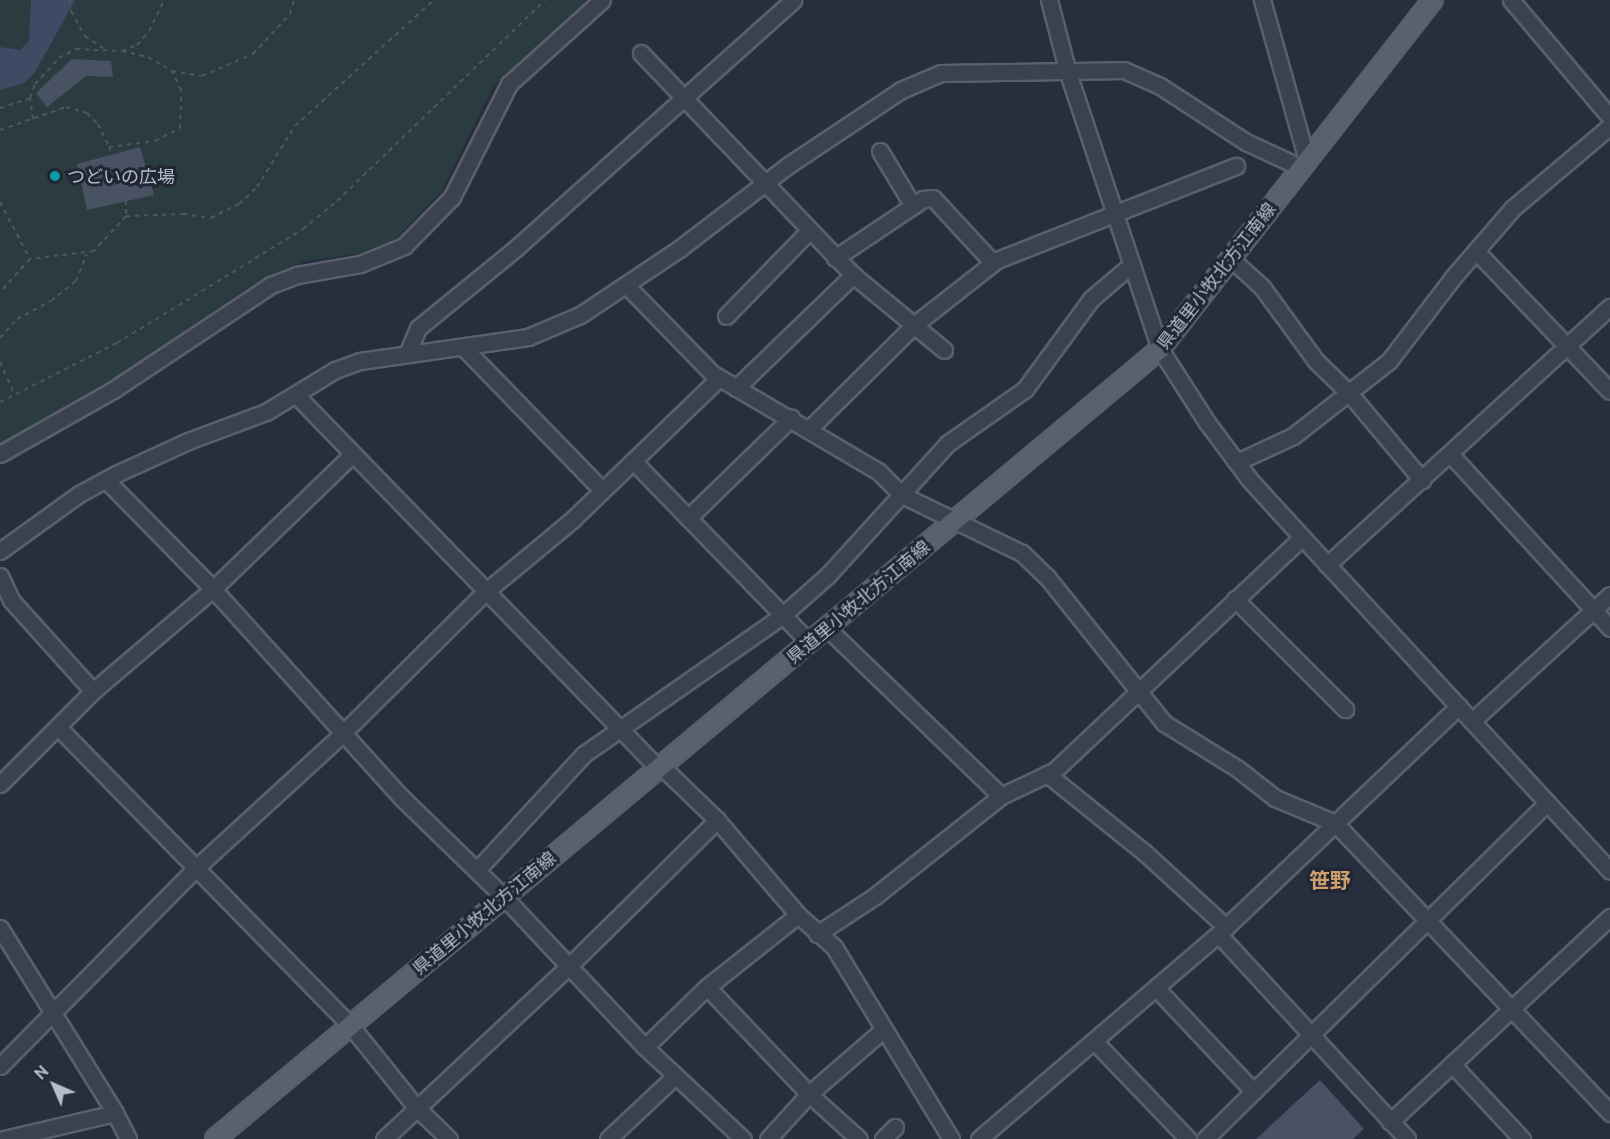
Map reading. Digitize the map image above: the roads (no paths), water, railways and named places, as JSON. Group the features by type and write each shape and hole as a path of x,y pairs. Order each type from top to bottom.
{"main road":[{"name":"県道里小牧北方江南線","path":"215,1139 1160,349 1433,0"}],"street":[{"path":"0,454 112,390 271,285 297,275 360,264 404,246 452,197 509,84 602,0"},
{"path":"407,354 418,328 516,248 793,0"},
{"path":"1049,0 1068,73 1160,349 1237,462 1327,565 1610,871"},
{"path":"1262,0 1305,164"},
{"path":"1511,0 1610,117"},
{"path":"641,53 763,184 877,299 944,350"},
{"path":"0,551 26,530 106,480 188,441 266,412 335,370 407,354 528,338 580,315 627,286 763,184 901,90 941,73 1068,73 1124,70 1140,75 1217,126 1305,164"},
{"path":"1237,462 1293,436 1389,361 1454,276 1513,208 1610,126"},
{"path":"880,151 913,206"},
{"path":"808,429 914,325 993,263 1236,165"},
{"path":"836,258 913,206 933,198 943,204 993,263"},
{"path":"726,316 810,231"},
{"path":"1477,252 1569,345 1610,391"},
{"path":"1230,258 1262,287 1316,361 1349,393 1422,480"},
{"path":"477,870 584,754 783,615 828,575 948,442 1025,388 1091,299 1132,264"},
{"path":"736,388 853,275"},
{"path":"627,286 719,378 791,418 878,471 902,495 1022,553 1141,692 1164,723 1238,769 1275,798 1335,823 1610,1113"},
{"path":"1327,565 1451,455 1610,307"},
{"path":"464,348 602,490"},
{"path":"0,1066 197,867 341,735 484,593 602,490 719,378"},
{"path":"296,395 618,730 717,820 798,915 834,947 951,1139"},
{"path":"688,518 791,418"},
{"path":"0,784 93,692 213,589 352,455"},
{"path":"1451,455 1610,628"},
{"path":"633,461 809,642"},
{"path":"106,480 213,589 341,735 504,897 567,968 645,1047 743,1139"},
{"path":"817,934 875,896 1000,796 1047,774 1141,692 1235,599 1302,537"},
{"path":"0,576 11,600 93,692"},
{"path":"1472,721 1610,595"},
{"path":"1235,599 1345,709"},
{"path":"826,627 1000,796"},
{"path":"979,1139 1223,931 1459,706"},
{"path":"58,727 350,1025 416,1107 449,1139"},
{"path":"1047,774 1145,853 1223,931 1407,1139"},
{"path":"1205,1139 1547,803"},
{"path":"384,1139 567,968 717,820"},
{"path":"645,1047 706,987 798,915"},
{"path":"1390,1122 1610,917"},
{"path":"3,939 116,1113 128,1139"},
{"path":"706,987 809,1094 859,1139"},
{"path":"1157,988 1254,1092"},
{"path":"768,1139 809,1094 884,1029"},
{"path":"1094,1041 1188,1139"},
{"path":"1452,1064 1522,1139"},
{"path":"608,1139 675,1076"},
{"path":"4,1139 116,1113"},
{"path":"883,1139 895,1127"}],"water":[{"path":"31,0 75,0 35,72 24,83 0,90 0,47 20,50 29,41"}],"place":[{"name":"つどいの広場","path":"55,176"}],"district":[{"name":"笹野","path":"1330,880"}]}
